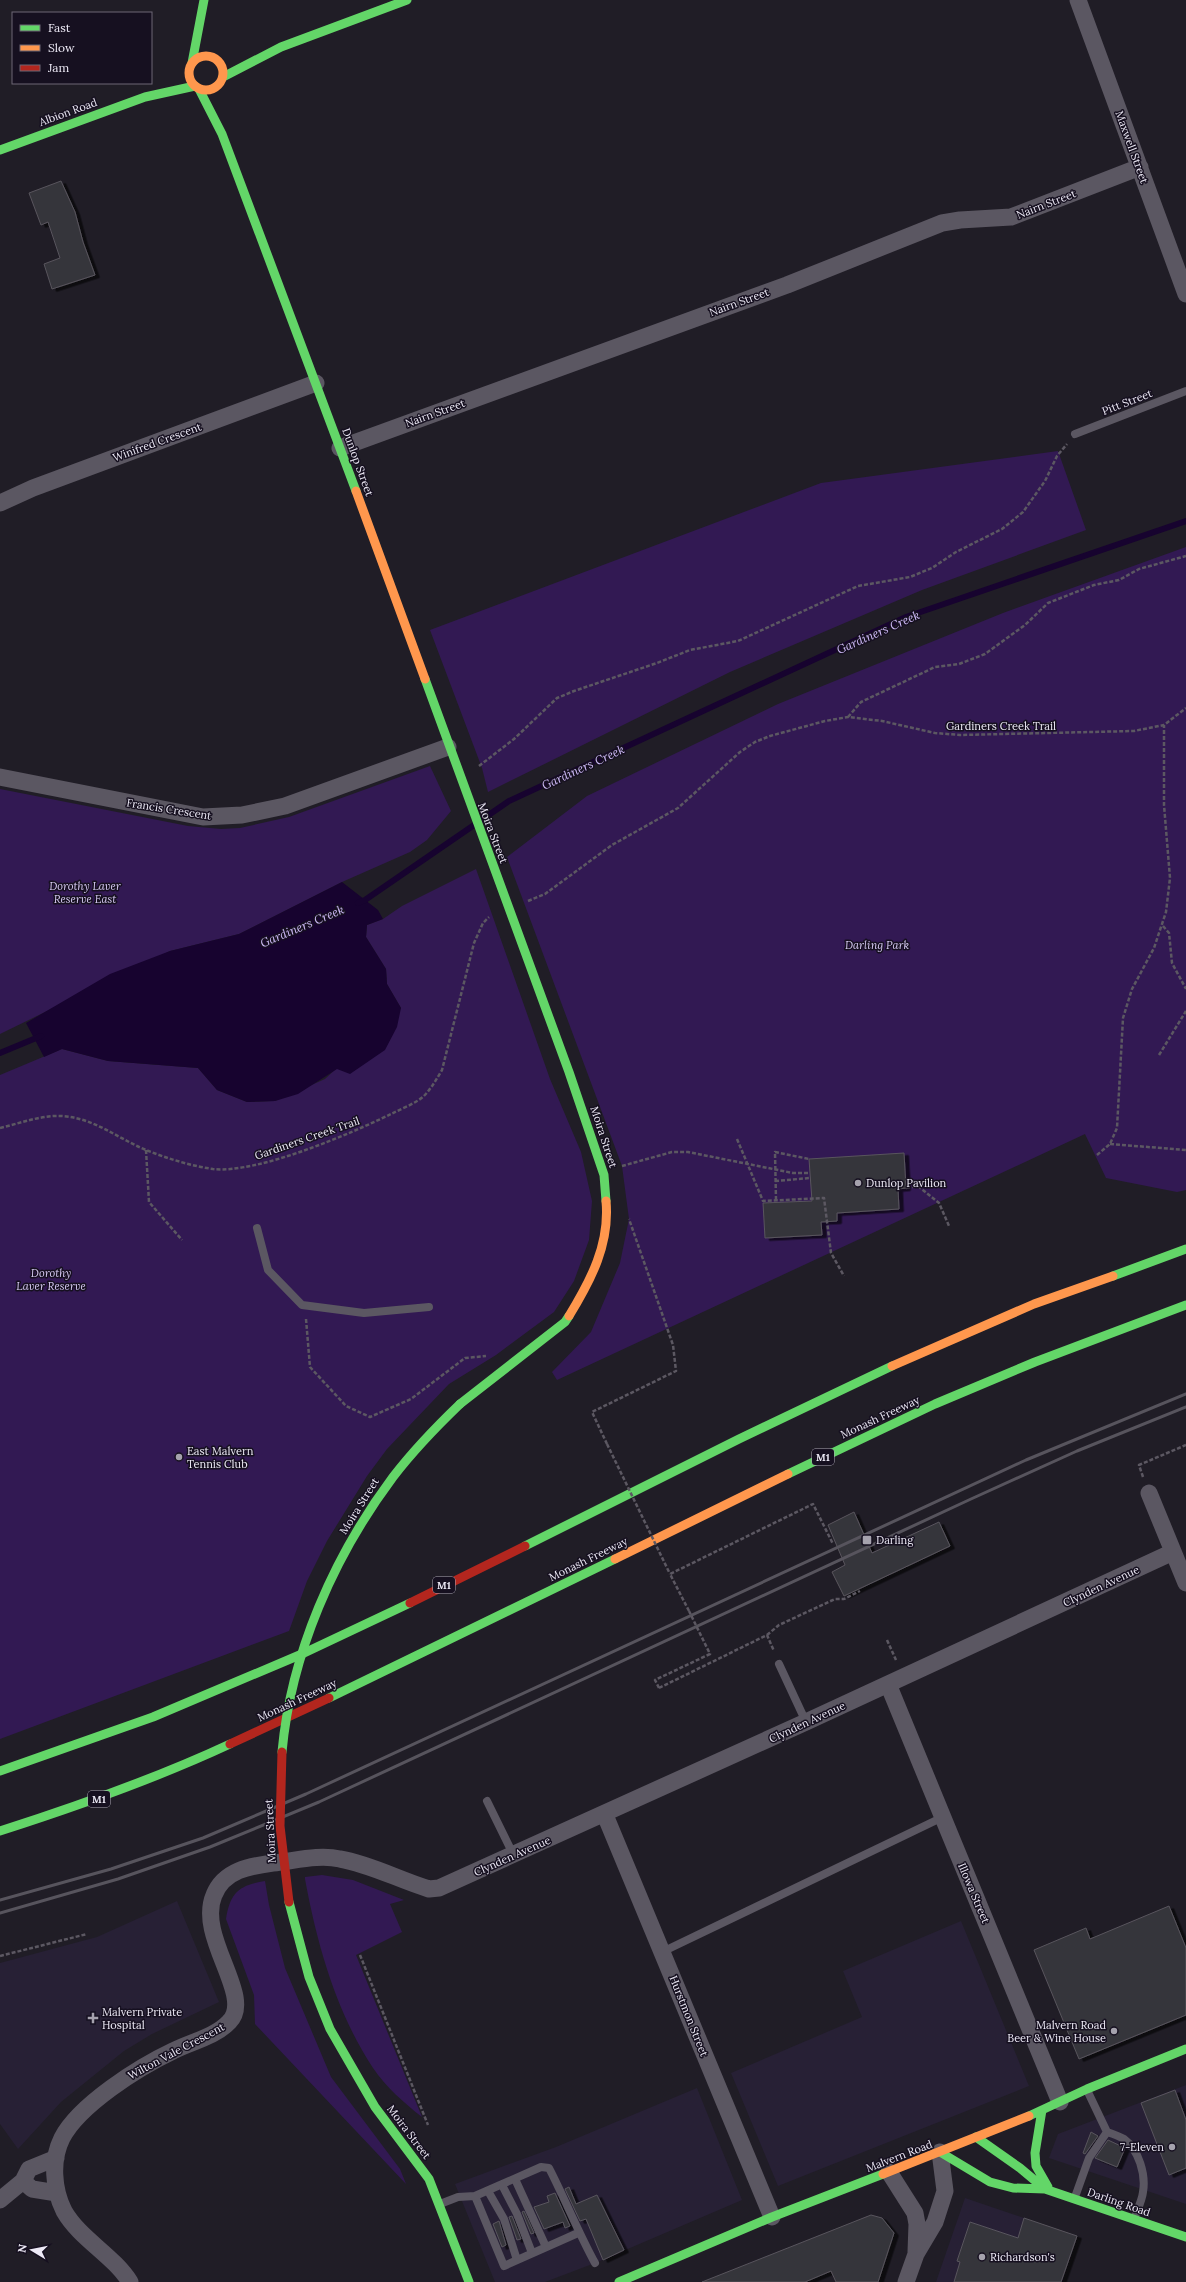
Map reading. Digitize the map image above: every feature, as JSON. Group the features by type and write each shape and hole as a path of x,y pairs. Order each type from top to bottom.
{"main road":[{"path":"205,0 209,22"},
{"path":"205,0 189,77 197,88 208,91 216,88 223,77 281,47 407,0"},
{"path":"213,44 216,59 222,67 223,77"},
{"path":"247,53 281,47"},
{"path":"191,67 200,57 216,59 228,57"},
{"name":"Albion Road","path":"0,150 145,97 173,81 191,67"},
{"name":"Albion Road","path":"145,97 197,88"},
{"name":"Dunlop Street","path":"197,88 222,134 340,448 467,799"},
{"name":"Dunlop Street","path":"216,88 222,134"},
{"name":"Moira Street","path":"467,799 569,1072 604,1175 607,1212 601,1255 585,1290 565,1322 460,1404 418,1444 370,1508 335,1571 306,1641 288,1711 282,1749 281,1838 289,1902 308,1977 330,2029 375,2107 429,2179 469,2282"},
{"name":"M1","path":"0,1771 75,1748 215,1691 338,1637 912,1358 1017,1312 1186,1249"},
{"name":"Monash Freeway","path":"0,1831 89,1802 196,1760 352,1688 921,1411 1035,1362 1186,1305"},
{"name":"Malvern Road","path":"619,2282 772,2217 940,2152 1042,2110 1087,2089 1186,2049"},
{"path":"1042,2110 1035,2153 1036,2166 1048,2190"},
{"name":"Darling Road","path":"976,2137 1048,2190 1186,2237"},
{"name":"Darling Road","path":"940,2152 979,2177 1013,2188 1048,2190"}],"street":[{"name":"Maxwell Street","path":"1078,0 1186,294"},
{"name":"Nairn Street","path":"340,448 787,285 942,223 960,220 1011,217 1140,167"},
{"name":"Winifred Crescent","path":"0,503 33,488 316,384"},
{"name":"Francis Crescent","path":"0,777 184,814 223,817 262,812 284,806 448,746"},
{"path":"1149,1493 1186,1583"},
{"name":"Clynden Avenue","path":"439,1888 605,1815 1173,1552"},
{"name":"Illowa Street","path":"888,1684 1060,2102"},
{"name":"Hurstmon Street","path":"605,1815 772,2217"},
{"name":"Wilton Vale Crescent","path":"130,2282 74,2225 64,2210 57,2193 55,2175 56,2158 62,2138 69,2128 108,2090 152,2062 221,2029 228,2024 234,2015 236,1997 215,1943 209,1917 214,1894 228,1877 242,1869 260,1865 334,1858 359,1864 429,1889 439,1888"},
{"path":"906,2282 916,2254 936,2222 946,2191 940,2152"},
{"path":"0,2200 23,2181 29,2169 56,2158"},
{"path":"889,2172 911,2204 917,2218 916,2254"},
{"path":"23,2181 32,2189 57,2193"}],"lane":[{"name":"Pitt Street","path":"1075,434 1186,391"},
{"path":"257,1228 268,1270 302,1305 364,1313 429,1307"},
{"path":"779,1664 806,1722"},
{"path":"487,1801 514,1856"},
{"path":"662,1952 943,1817"},
{"path":"1087,2089 1107,2132 1128,2143 1136,2152 1144,2181 1143,2193 1134,2220"},
{"path":"1074,2200 1089,2158 1107,2132"},
{"path":"439,2204 458,2197 475,2196 541,2167 549,2168 561,2191 578,2233 595,2263"},
{"path":"515,2179 546,2247"},
{"path":"502,2185 517,2214 532,2253"},
{"path":"488,2191 504,2219 517,2260"},
{"path":"475,2196 504,2266 578,2233"}],"path":[{"path":"479,766 514,739 557,698 568,693 657,663 690,650 738,641 858,586 917,574 932,568 956,552 1002,529 1023,512 1045,481 1057,456 1075,434"},
{"path":"848,717 861,702 935,667 959,664 985,654 1025,625 1048,603 1094,584 1119,580 1139,569 1186,556"},
{"name":"Gardiners Creek Trail","path":"529,901 545,894 612,845 678,808 725,764 755,742 825,720 848,717 882,721 935,733 960,735 1134,731 1164,725 1186,708"},
{"path":"1097,1155 1110,1144 1117,1128 1120,1115 1123,1018 1132,989 1154,948 1163,926 1167,906 1170,878 1164,805 1164,725"},
{"name":"Gardiners Creek Trail","path":"0,1128 48,1117 75,1117 100,1125 146,1150 212,1169 247,1167 341,1136 422,1098 433,1086 442,1070 474,942 483,924 492,915"},
{"path":"1163,926 1169,932 1172,963 1186,988"},
{"path":"1159,1055 1186,1011"},
{"path":"737,1138 763,1201 824,1198 831,1253 844,1276"},
{"path":"1110,1144 1186,1150"},
{"path":"146,1150 149,1202 182,1240"},
{"path":"622,1166 672,1152 688,1152 775,1168 793,1173 810,1173"},
{"path":"776,1200 775,1152 809,1160"},
{"path":"775,1181 810,1178"},
{"path":"906,1188 918,1186 939,1202 949,1226"},
{"path":"629,1219 673,1345 676,1371 592,1412 710,1654 655,1680 659,1688 767,1635 779,1625 835,1599 844,1599 860,1591"},
{"path":"305,1306 310,1367 346,1406 370,1417 411,1399 465,1358 488,1356"},
{"path":"1149,1493 1139,1465 1186,1445"},
{"path":"670,1574 813,1504 832,1544"},
{"path":"767,1635 779,1664"},
{"path":"0,1956 87,1934"},
{"path":"360,1955 428,2125"}],"shaded area":[{"name":"Malvern Private Hospital","path":"177,1901 219,2002 152,2034 124,2051 61,2102 18,2149 0,2124 0,1963 97,1937"},
{"path":"961,1921 1029,2086 778,2186 731,2073 862,2017 843,1971"},
{"path":"1186,2085 1186,2204 1049,2158 1058,2134"},
{"path":"697,2088 742,2200 595,2263 545,2282 495,2282 455,2184 556,2147"},
{"path":"965,2198 1077,2236 1061,2282 936,2282"}],"green space":[{"path":"1058,451 1086,530 922,590 730,672 488,792 482,768 430,630 821,483"},
{"name":"Darling Park","path":"1186,547 1186,1190 1177,1192 1106,1178 1085,1134 557,1380 552,1372 591,1332 620,1263 629,1219 622,1166 507,857 587,796 778,704 1003,613"},
{"name":"Dorothy Laver Reserve East","path":"430,766 451,811 427,840 410,852 342,882 239,934 170,951 0,1034 0,789 188,826 221,829 240,828 289,817"},
{"name":"Dorothy Laver Reserve","path":"476,869 550,1079 581,1152 592,1201 589,1240 574,1281 554,1312 496,1355 449,1384 387,1449 367,1476 327,1541 307,1581 289,1631 0,1739 0,1075 62,1049 108,1061 198,1068 217,1090 247,1102 275,1101 325,1079 401,1008 387,984 386,969 366,937 367,925 383,919 402,906"},
{"path":"322,1875 353,1880 404,1900 390,1904 402,1932 356,1955 422,2117 384,2082 373,2068 348,2024 338,2001 315,1928 305,1879 305,1877"},
{"path":"265,1881 269,1905 285,1968 331,2077 400,2169 406,2184 255,2024 254,1995 226,1919 230,1903 237,1892 248,1885"}],"water":[{"path":"342,882 378,910 383,919 367,925 366,937 386,969 387,984 401,1008 397,1027 385,1050 350,1074 337,1069 298,1094 275,1101 247,1102 217,1090 198,1068 108,1061 62,1049 44,1057 26,1023 110,974 170,951 239,934"}],"building":[{"path":"61,181 75,212 83,242 95,275 52,289 44,264 60,258 48,222 41,225 29,193"},
{"name":"Dunlop Pavilion","path":"904,1153 906,1188 898,1189 899,1209 837,1213 837,1221 821,1222 822,1235 765,1238 763,1203 812,1201 809,1159"},
{"path":"854,1512 872,1553 939,1522 950,1546 844,1596 832,1572 845,1565 828,1525"},
{"path":"1169,1906 1186,1948 1186,2015 1079,2059 1034,1950 1086,1928 1090,1939"},
{"name":"7-Eleven","path":"1175,2090 1186,2120 1186,2168 1169,2175 1141,2103"},
{"path":"1091,2132 1098,2136 1085,2154 1083,2153"},
{"path":"1108,2140 1125,2148 1117,2167 1095,2158"},
{"path":"569,2187 576,2204 597,2195 624,2250 603,2260 586,2219 580,2221 565,2189"},
{"path":"555,2193 570,2226 565,2228 563,2222 544,2229 534,2207 549,2202 547,2196"},
{"path":"524,2211 534,2233 531,2234 522,2212"},
{"path":"871,2215 882,2218 894,2233 878,2282 836,2282 831,2271 805,2282 702,2282"},
{"path":"512,2216 521,2239 517,2240 509,2217"},
{"path":"1024,2218 1077,2236 1061,2282 954,2282 960,2262 957,2261 970,2222 1018,2238"},
{"path":"499,2221 506,2245 502,2247 493,2224"}],"waterway":[{"name":"Gardiners Creek","path":"358,903 365,900 509,801 906,617 1186,521"},
{"name":"Gardiners Creek","path":"0,1053 41,1036"}],"railway":[{"path":"0,1900 111,1869 203,1838 306,1794 1026,1460 1186,1394"},
{"path":"0,1913 118,1879 210,1847 319,1802 971,1499 1077,1451 1186,1407"}],"traffic: fast":[{"path":"192,63 204,0"},
{"path":"223,77 281,47 407,0"},
{"path":"0,150 145,97 195,86"},
{"path":"199,89 222,134 356,491"},
{"path":"425,679 569,1072 604,1175 606,1201"},
{"path":"1113,1276 1186,1249"},
{"path":"788,1474 935,1404 1035,1362 1186,1305"},
{"path":"460,1404 565,1322 569,1316"},
{"path":"525,1546 739,1439 892,1366"},
{"path":"282,1752 287,1715 295,1678 306,1642 334,1573 352,1539 393,1477 425,1439 460,1404"},
{"path":"329,1698 615,1559"},
{"path":"0,1771 153,1717 302,1654 410,1603"},
{"path":"0,1831 116,1791 173,1769 230,1744"},
{"path":"289,1902 309,1977 330,2029 375,2107 429,2179 469,2282"},
{"path":"1029,2116 1087,2089 1186,2049"},
{"path":"1042,2110 1035,2153 1036,2166 1048,2187"},
{"path":"976,2137 1020,2168 1045,2189"},
{"path":"940,2152 990,2182 1013,2188 1045,2189 1186,2237"},
{"path":"619,2282 772,2217 883,2174"}],"traffic: slow":[{"path":"203,56 209,56 213,57 220,63 223,73 222,80 216,87 209,90 203,90 199,89 192,83 189,76 189,70 190,66 196,59 203,56"},
{"path":"356,491 425,679"},
{"path":"569,1316 585,1289 602,1247 605,1232 606,1201"},
{"path":"892,1366 1034,1304 1113,1276"},
{"path":"615,1559 788,1474"},
{"path":"883,2174 1029,2116"}],"traffic: jam":[{"path":"410,1603 525,1546"},
{"path":"230,1744 329,1698"},
{"path":"282,1752 280,1826 289,1902"}],"place":[{"name":"Dunlop Pavilion","path":"858,1183"},
{"name":"East Malvern Tennis Club","path":"179,1457"},
{"name":"Darling","path":"867,1540"},
{"name":"Malvern Private Hospital","path":"93,2018"},
{"name":"Malvern Road Beer & Wine House","path":"1114,2031"},
{"name":"7-Eleven","path":"1172,2147"},
{"name":"Richardson's","path":"982,2257"}]}
